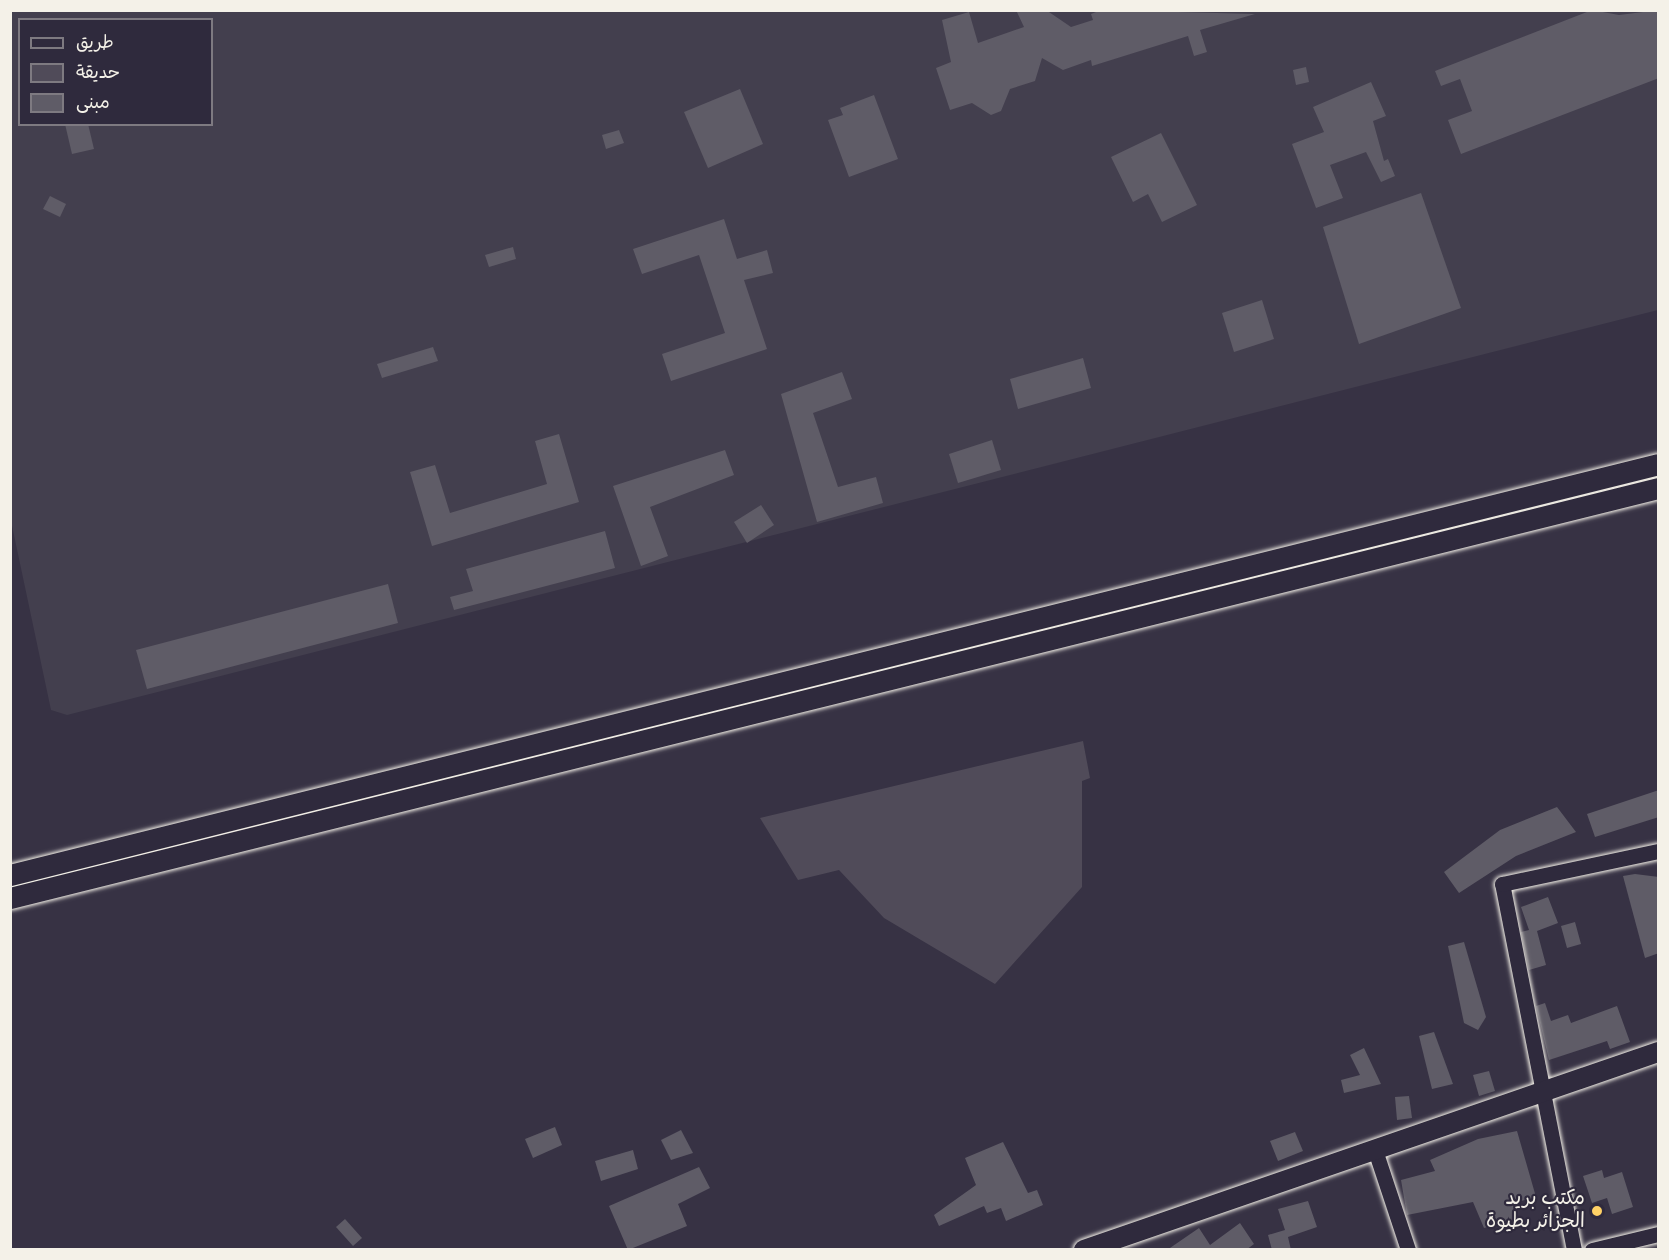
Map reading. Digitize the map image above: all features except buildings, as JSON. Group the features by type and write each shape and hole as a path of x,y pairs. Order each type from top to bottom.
{"main road":[{"path":"10,875 1659,464"},
{"path":"10,898 1659,488"}],"street":[{"path":"1574,1250 1502,884 1659,851"},
{"path":"1084,1250 1376,1153 1544,1095 1659,1052"},
{"path":"1376,1153 1408,1250"},
{"path":"1592,1250 1659,1234"}],"shaded area":[{"path":"10,11 1658,11 1658,310 67,715 51,710 11,521"}],"green space":[{"path":"1083,741 1090,778 1082,781 1082,887 995,984 884,918 839,870 798,880 760,818"}],"place":[{"name":"مكتب بريد الجزائر بطيوة","path":"1597,1211"}]}
